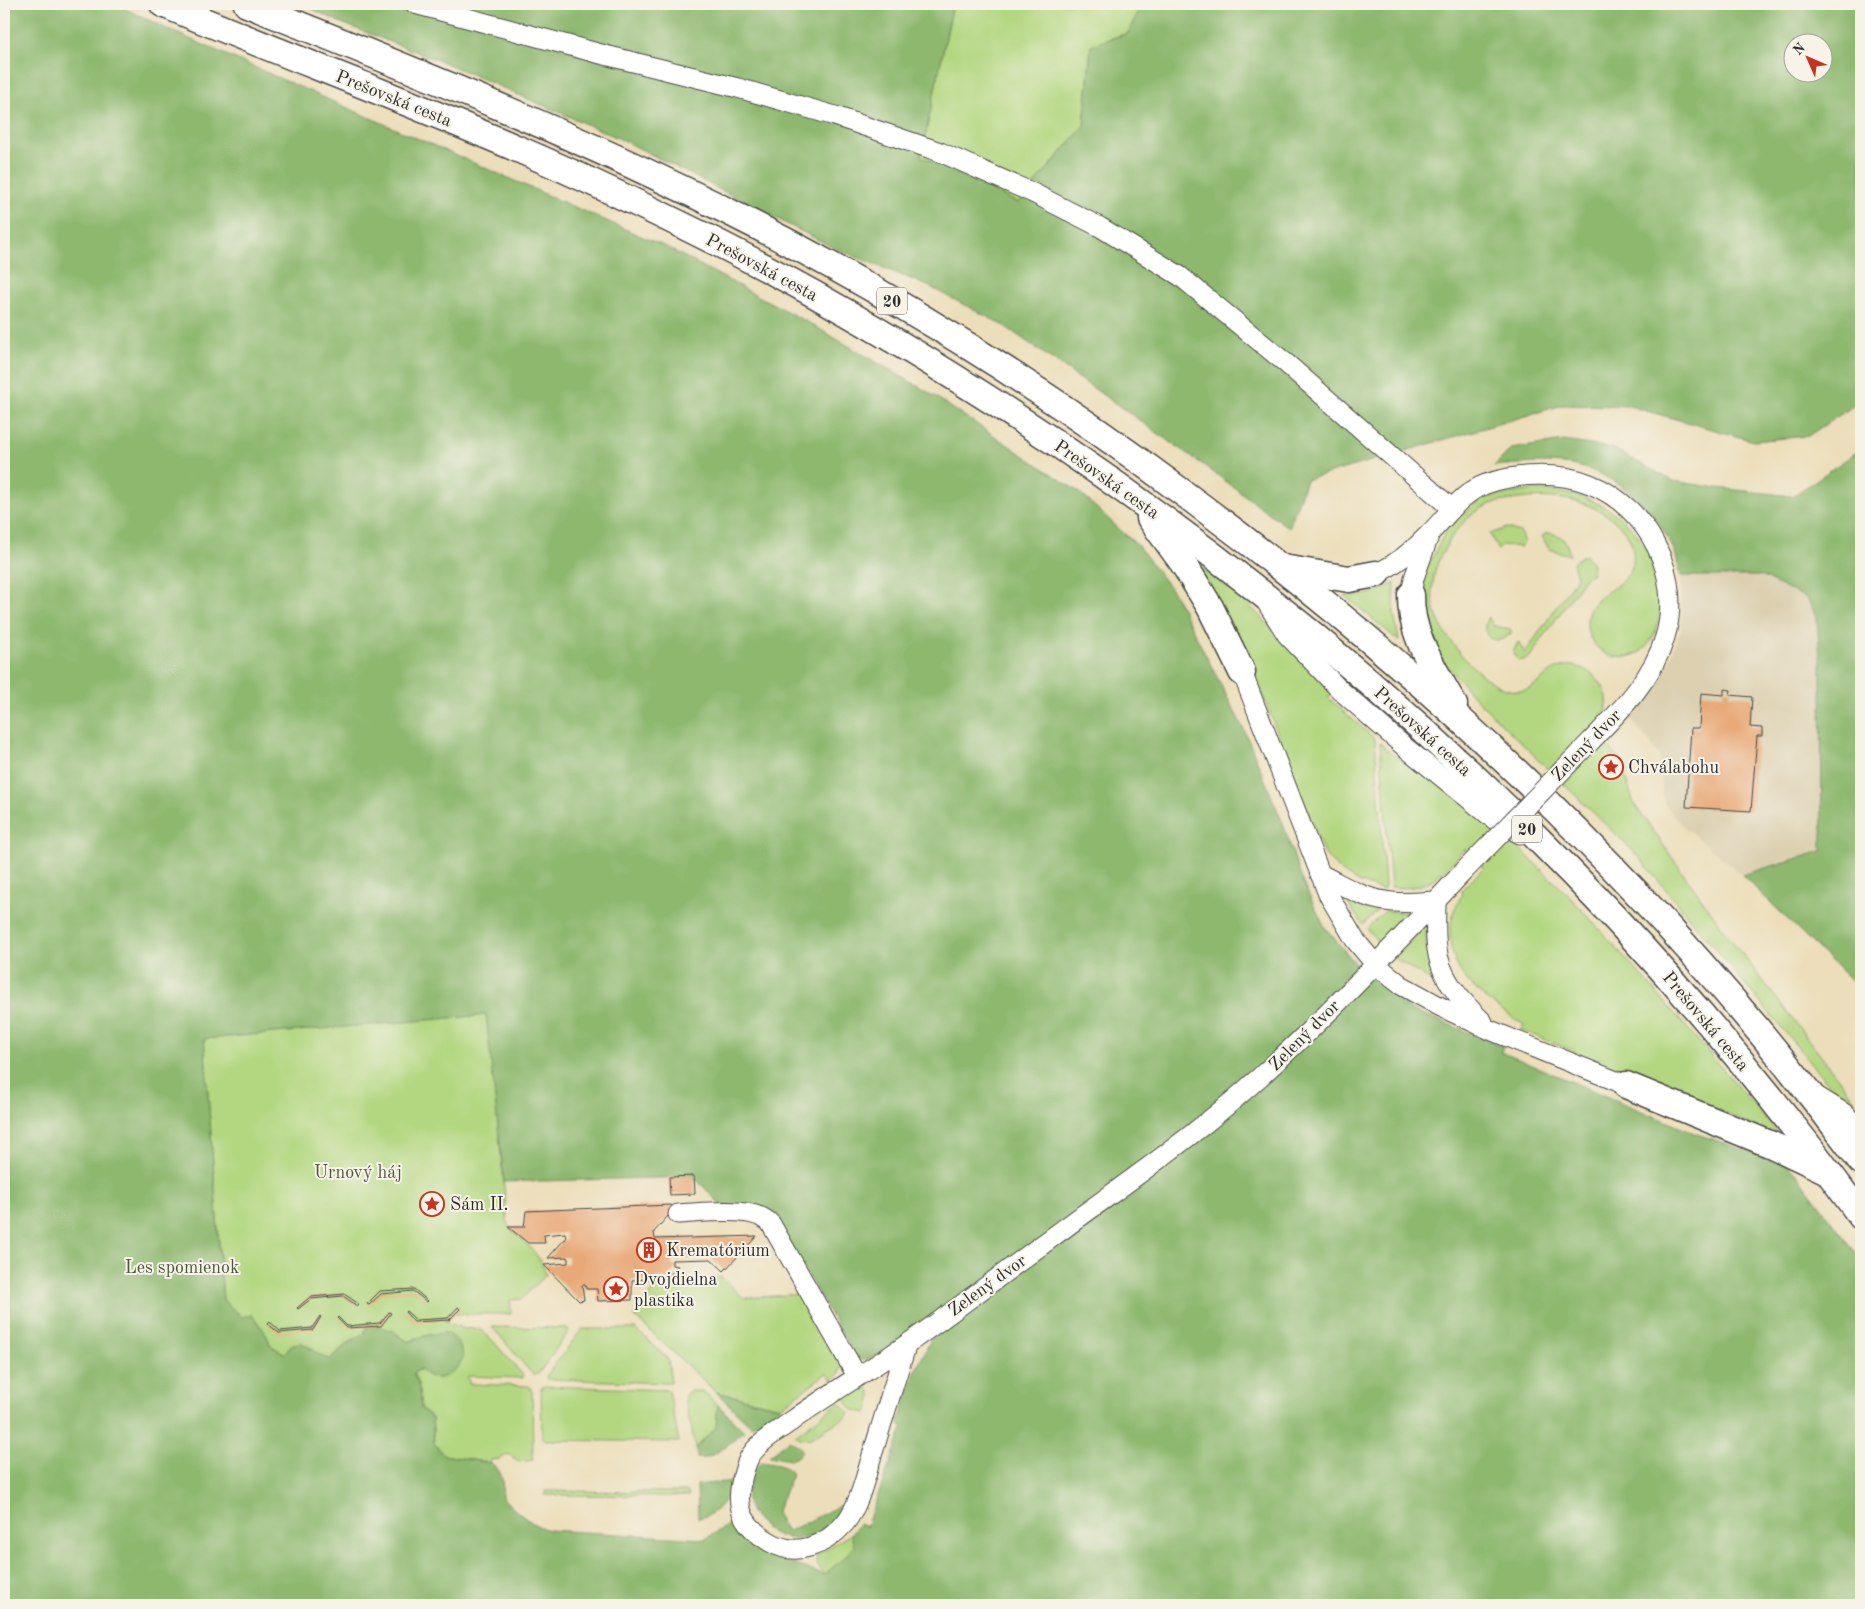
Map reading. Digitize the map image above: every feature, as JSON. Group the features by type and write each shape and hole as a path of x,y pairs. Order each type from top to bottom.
{"highway":[{"name":"Prešovská cesta","path":"163,4 517,148 725,247 830,303 928,360 987,397 1137,499 1259,591 1330,649 1418,725 1550,851 1624,926 1679,988 1786,1116 1861,1216"},
{"name":"Prešovská cesta","path":"247,4 579,140 743,218 828,264 929,323 1079,418 1146,466 1281,567 1395,661 1556,810 1683,943 1805,1088 1861,1161"},
{"path":"1137,499 1183,563 1210,607 1242,672"},
{"path":"1281,567 1349,579 1376,574"},
{"path":"1412,595 1411,609 1417,638 1463,722"},
{"path":"1626,1085 1772,1145 1830,1173"}],"street":[{"path":"415,4 738,88 835,116 940,152 1033,193 1100,227 1180,276 1287,364 1451,508"},
{"name":"Zelený dvor","path":"907,1344 866,1474 844,1524 824,1540 803,1550 791,1550 772,1544 760,1536 742,1515 738,1506 748,1459 757,1448 857,1376 907,1344 1192,1135 1256,1082 1375,964 1589,743 1615,716 1646,678 1666,636 1670,615 1670,594 1666,573 1658,549 1651,536 1640,520 1613,497 1590,484 1563,478 1541,476 1504,480 1474,489 1451,508 1430,533"},
{"path":"1376,574 1402,559 1430,533"},
{"path":"1412,595 1414,578 1430,533"},
{"path":"1242,672 1328,894 1355,940 1375,964 1409,989 1441,1007 1490,1030 1626,1085"},
{"path":"1320,874 1360,893 1384,901 1436,901 1436,941 1438,958 1444,973 1458,995 1490,1030"},
{"path":"1805,1088 1844,1113 1861,1131"},
{"path":"678,1214 746,1212 766,1218 857,1376"}],"shaded area":[{"path":"1681,576 1760,576 1807,598 1817,618 1821,668 1822,851 1742,875 1682,825 1664,803 1659,755 1629,716 1653,689 1669,662 1681,629"}],"green space":[{"name":"Les spomienok","path":"4,4 116,4 167,29 666,247 809,323 928,392 1079,492 1139,547 1174,593 1245,732 1282,821 1303,883 1324,926 1360,969 1410,1009 1503,1046 1501,1052 1694,1133 1789,1165 1861,1260 1861,1605 4,1605","holes":["486,1015 504,1182 694,1177 722,1206 774,1217 855,1357 862,1360 868,1359 935,1331 916,1370 898,1424 904,1426 866,1527 859,1524 851,1534 854,1546 846,1556 824,1575 781,1559 743,1528 731,1523 705,1539 548,1530 529,1521 502,1497 502,1477 495,1466 490,1463 444,1455 434,1443 432,1418 421,1408 418,1384 413,1373 421,1369 427,1375 439,1378 451,1373 456,1368 464,1356 458,1342 449,1333 429,1335 409,1342 386,1328 366,1327 364,1334 352,1340 330,1359 300,1342 284,1353 271,1346 265,1332 252,1315 242,1317 223,1300 204,1039"]},
{"path":"301,4 955,4 951,13 921,156 1018,203 1084,126 1091,45 1128,33 1142,4 1861,4 1861,401 1808,436 1754,441 1629,406 1563,405 1306,480 1289,528 1209,469 1003,325 928,286 832,247 625,141 450,65 339,22"},
{"path":"955,4 1142,4 1128,33 1091,45 1084,126 1018,203 921,156 951,13"},
{"path":"1564,441 1612,448 1673,481 1793,496 1861,449 1861,990 1742,875 1822,851 1821,668 1817,618 1807,598 1760,576 1681,576 1674,550 1657,521 1645,507 1619,484 1588,469 1552,463 1494,466 1511,449"},
{"path":"1533,490 1557,492 1590,500 1621,518 1636,534 1654,565 1660,589 1659,617 1656,630 1650,641 1642,650 1631,656 1623,657 1614,657 1606,654 1594,644 1588,631 1588,614 1596,600 1617,585 1629,573 1633,564 1632,545 1628,536 1605,514 1576,501 1543,497 1497,502 1488,505 1474,513 1462,524 1444,550 1434,577 1433,600 1438,619 1454,646 1465,659 1491,681 1504,688 1516,691 1530,688 1556,669 1570,666 1579,667 1587,671 1600,682 1607,697 1607,706 1603,716 1592,731 1620,759 1634,804 1726,933 1861,1108 1861,1116 1825,1080 1637,855 1475,698 1437,654 1426,635 1422,592 1427,568 1445,533 1458,518 1484,498"},
{"path":"1507,528 1520,532 1524,543 1520,547 1503,545 1498,550 1490,534"},
{"path":"1548,533 1563,539 1570,555 1549,549 1542,536"},
{"path":"1581,556 1586,556 1593,563 1592,573 1584,579 1529,658 1520,661 1514,656 1513,652 1518,642 1525,653 1577,577 1573,563"},
{"path":"1202,568 1245,601 1285,641 1332,693 1328,698 1375,739 1385,886 1383,890 1357,881 1349,876 1335,866 1323,851 1253,669 1200,572"},
{"path":"1395,583 1394,614 1399,641 1345,596 1359,596 1371,593"},
{"path":"1488,617 1494,626 1510,629 1512,632 1500,640 1490,638 1485,629"},
{"path":"1380,743 1398,759 1404,754 1521,850 1569,896 1649,984 1771,1125 1776,1132 1774,1135 1521,1030 1524,1025 1475,989 1457,966 1452,953 1450,931 1453,914 1463,894 1461,890 1484,868 1465,849 1441,873 1425,884 1404,888 1391,887"},
{"path":"1342,895 1378,910 1363,925"},
{"path":"1413,910 1380,944 1367,929 1385,911 1404,912"},
{"path":"1427,924 1429,958 1433,973 1442,989 1395,958"},
{"name":"Urnový háj","path":"487,1015 508,1227 536,1254 544,1267 546,1275 522,1299 510,1300 511,1314 455,1314 449,1320 444,1321 464,1329 474,1328 481,1330 522,1374 523,1378 468,1376 469,1384 529,1386 532,1391 533,1460 520,1462 508,1454 500,1459 491,1460 490,1463 444,1455 434,1443 432,1418 421,1408 418,1384 413,1373 421,1369 418,1337 409,1342 400,1337 394,1330 366,1335 353,1340 330,1359 321,1357 310,1347 293,1345 284,1353 271,1346 265,1332 242,1317 223,1300 204,1038"},
{"path":"721,1277 743,1298 803,1294 842,1367 838,1375 832,1380 827,1373 780,1407 716,1392 634,1316 659,1283"},
{"path":"492,1327 567,1328 569,1331 538,1374 533,1375"},
{"path":"582,1329 636,1329 668,1359 671,1383 547,1379 546,1376"},
{"path":"544,1386 669,1390 679,1442 545,1440 542,1437 541,1388"},
{"path":"861,1387 869,1389 871,1395 867,1413 853,1410 845,1399"},
{"path":"689,1391 703,1391 718,1405 716,1427 696,1448 684,1397"},
{"path":"716,1392 780,1407 751,1426"},
{"path":"840,1402 849,1413 846,1417 809,1439 800,1438 795,1435"},
{"path":"718,1405 744,1431 715,1454 709,1457 697,1458 696,1448 716,1427"},
{"path":"789,1440 802,1450 796,1458 788,1459 769,1456"},
{"path":"761,1462 784,1467 792,1475 776,1513 787,1532 843,1504 837,1516 818,1533 807,1537 796,1539 772,1532 761,1524 751,1511 747,1501 747,1493 754,1470"},
{"path":"734,1481 721,1505 710,1514 698,1518 697,1485"},
{"path":"545,1491 688,1492 689,1496 545,1495"},
{"path":"851,1534 854,1546 846,1556 824,1575 816,1560 817,1554"}],"building":[{"path":"1724,689 1731,690 1730,695 1752,697 1750,727 1762,728 1762,736 1757,736 1751,811 1686,807 1691,728 1699,728 1701,693 1724,695"},
{"path":"694,1176 695,1194 670,1195 669,1177"},
{"name":"Krematórium","path":"671,1205 675,1208 654,1232 655,1239 757,1236 724,1271 711,1259 672,1260 672,1265 678,1266 667,1278 632,1280 632,1300 598,1301 597,1289 586,1289 585,1285 582,1285 584,1300 579,1301 544,1265 568,1263 568,1257 548,1258 566,1239 565,1233 544,1235 545,1243 528,1243 508,1227 524,1227 526,1211"},
{"path":"414,1289 428,1301 413,1291 381,1294 369,1305 367,1304 380,1291"},
{"path":"344,1294 359,1304 357,1306 343,1296 311,1299 297,1308 310,1297"},
{"path":"458,1307 460,1309 449,1320 414,1322 405,1312 416,1320 448,1318"},
{"path":"389,1312 391,1313 381,1326 347,1328 337,1318 347,1326 380,1323"},
{"path":"320,1316 313,1330 279,1333 268,1324 270,1322 280,1331 312,1328"}],"waterway":[{"path":"408,1605 416,1601 432,1605"}],"place":[{"name":"Chválabohu","path":"1611,767"},
{"name":"Sám II.","path":"432,1204"},
{"name":"Krematórium","path":"649,1250"},
{"name":"Dvojdielna plastika","path":"616,1289"}]}
